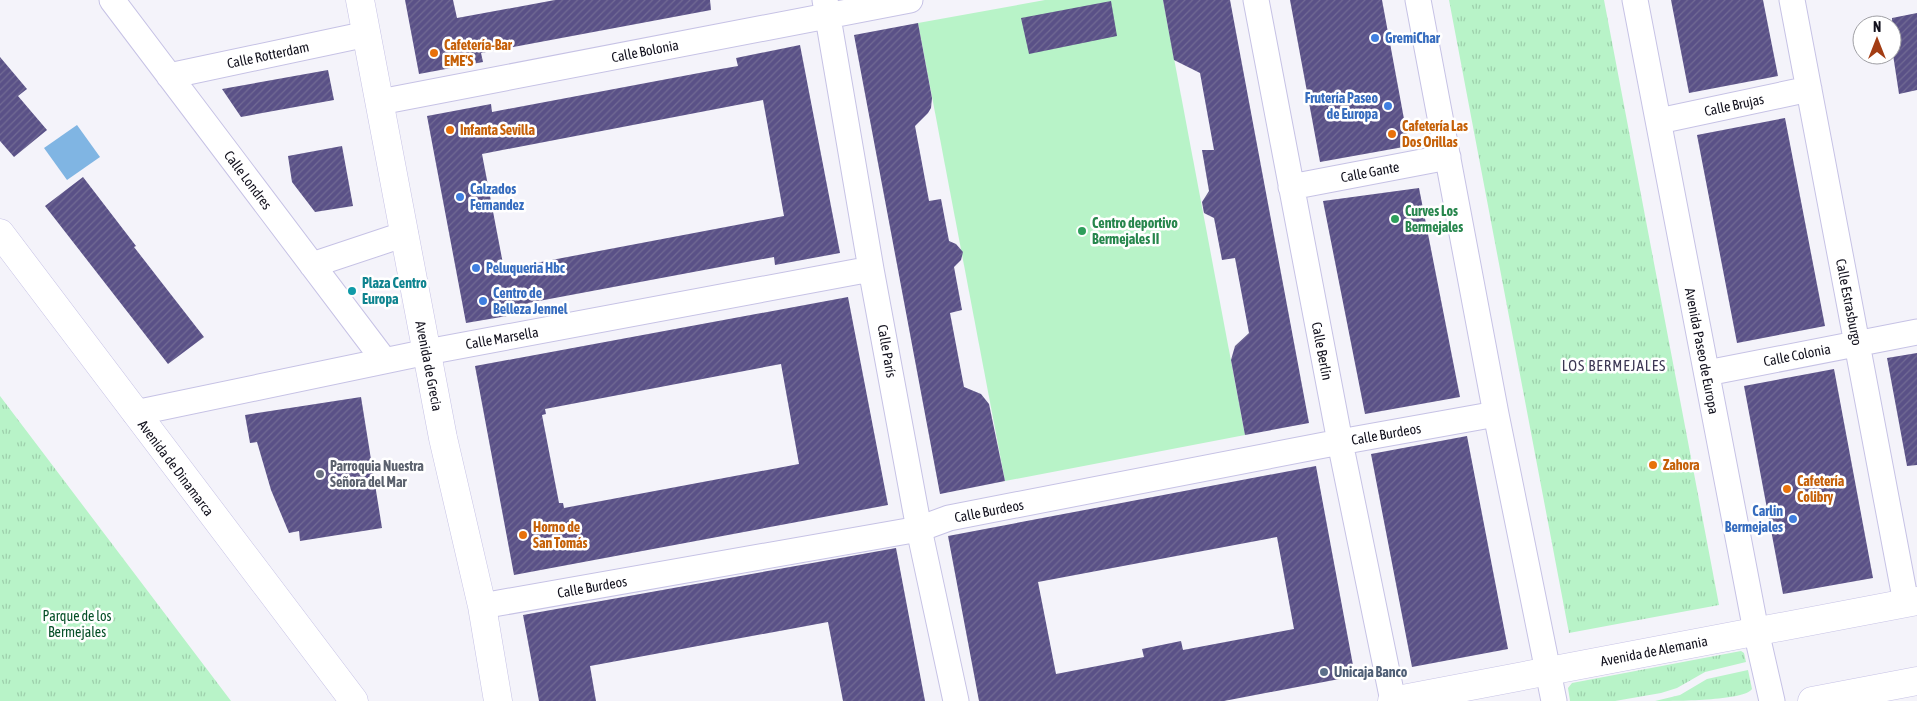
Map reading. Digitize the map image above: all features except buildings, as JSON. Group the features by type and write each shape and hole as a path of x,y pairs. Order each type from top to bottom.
{"main road":[{"name":"Avenida de Grecia","path":"360,0 443,438 482,606 498,701"},
{"name":"Avenida de Dinamarca","path":"0,233 354,701"},
{"name":"Avenida de Alemania","path":"1392,701 1756,630 1912,602"},
{"path":"1812,701 1917,681"}],"street":[{"name":"Calle Londres","path":"112,0 384,360"},
{"name":"Calle Bolonia","path":"380,102 826,8 910,0"},
{"name":"Calle Berlín","path":"1256,0 1340,442 1392,701"},
{"path":"1418,0 1496,414 1554,701"},
{"name":"Avenida Paseo de Europa","path":"1636,0 1756,630 1772,701"},
{"name":"Calle Estrasburgo","path":"1792,0 1857,344 1912,602"},
{"name":"Calle París","path":"826,8 871,269 920,529 956,701"},
{"name":"Calle Rotterdam","path":"170,76 367,34"},
{"name":"Calle Brujas","path":"1658,121 1809,89"},
{"name":"Calle Gante","path":"1291,187 1448,157"},
{"path":"312,265 405,234"},
{"name":"Calle Marsella","path":"135,413 384,360 871,269"},
{"name":"Calle Colonia","path":"1707,372 1917,332"},
{"name":"Calle Burdeos","path":"482,606 920,529 949,518 1340,442 1496,414"}],"green space":[{"name":"Centro deportivo Bermejales II","path":"1045,0 1163,0 1245,435 1005,481 918,23"},
{"path":"1449,0 1604,0 1719,605 1569,633"},
{"name":"Parque de los Bermejales","path":"0,396 231,701 0,701"},
{"path":"1741,651 1744,653 1746,662 1705,672 1677,688 1661,693 1615,701 1570,701 1568,688 1572,683"},
{"path":"1748,670 1752,689 1747,693 1707,700 1655,701 1680,695 1707,679"}],"water":[{"path":"77,125 100,157 67,180 44,148"}],"place":[{"name":"GremiChar","path":"1375,38"},
{"name":"Cafetería-Bar EME'S","path":"434,53"},
{"name":"Frutería Paseo de Europa","path":"1388,106"},
{"name":"Infanta Sevilla","path":"450,130"},
{"name":"Cafetería Las Dos Orillas","path":"1392,134"},
{"name":"Calzados Fernandez","path":"460,197"},
{"name":"Curves Los Bermejales","path":"1395,219"},
{"name":"Centro deportivo Bermejales II","path":"1082,231"},
{"name":"Peluqueria Hbc","path":"476,268"},
{"name":"Plaza Centro Europa","path":"352,291"},
{"name":"Centro de Belleza Jennel","path":"483,301"},
{"name":"Zahora","path":"1653,465"},
{"name":"Parroquia Nuestra Señora del Mar","path":"320,474"},
{"name":"Cafetería Colibry","path":"1787,489"},
{"name":"Carlin Bermejales","path":"1793,519"},
{"name":"Horno de San Tomás","path":"523,535"},
{"name":"Unicaja Banco","path":"1324,672"}],"district":[{"name":"LOS BERMEJALES","path":"1614,365"}]}
